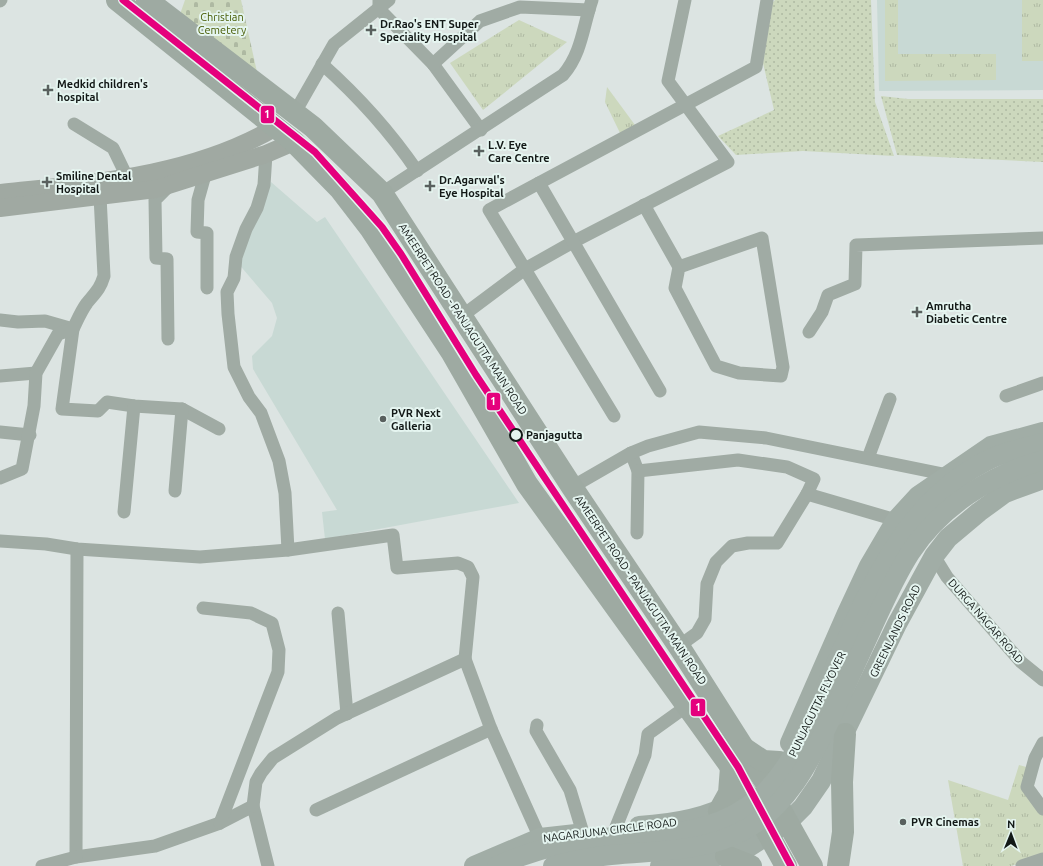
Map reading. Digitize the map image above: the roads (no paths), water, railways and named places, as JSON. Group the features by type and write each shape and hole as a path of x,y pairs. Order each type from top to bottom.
{"highway":[{"path":"117,0 294,142 340,190 370,228 452,353 527,484 731,766 786,866"},
{"name":"AMEERPET ROAD - PANJAGUTTA MAIN ROAD","path":"147,0 294,114 313,127 382,193 572,487 679,646 764,780 812,866"},
{"path":"608,596 634,579"},
{"path":"838,866 843,832 842,782 845,734"},
{"path":"745,750 763,761 779,762"},
{"path":"719,811 729,793 731,766"},
{"path":"726,856 751,866"}],"main road":[{"path":"0,193 128,179 199,160 259,137 276,127"},
{"path":"0,208 156,189 266,154 294,142"},
{"path":"764,780 786,752 869,566 896,520 918,496 991,446 1043,432"},
{"name":"PUNJAGUTTA FLYOVER","path":"497,866 522,855 557,845 595,839 682,832 718,822 747,808 770,788 786,767 807,728 885,563 904,531 925,507 955,480 986,461 1043,443"},
{"name":"PUNJAGUTTA FLYOVER","path":"553,866 610,855 660,852 699,846 722,840 746,829 771,812 792,789 818,745 891,587 911,552 930,529 956,502 984,484 1015,468 1043,460"},
{"name":"GREENLANDS ROAD","path":"769,835 788,822 803,807 821,781 914,590 934,556 953,534 1005,493 1043,479"},
{"path":"869,566 914,590"},
{"name":"NAGARJUNA CIRCLE ROAD","path":"474,866 540,838 616,828 654,826 695,819 719,811 747,795 764,780"},
{"path":"660,866 700,863 741,852 769,835"}],"street":[{"path":"294,114 334,44 379,4 389,0"},
{"path":"462,316 525,269 573,242 728,162 668,81 685,0"},
{"path":"614,416 489,210 756,67 766,0"},
{"path":"379,4 433,64 481,130"},
{"path":"382,193 481,130 563,75 572,64 580,46 591,5 520,7 480,21 433,64"},
{"path":"322,64 358,96 399,145 417,171"},
{"path":"74,124 113,148 128,179"},
{"path":"266,154 264,185 257,208 246,229 236,257 234,278 227,292 228,314 234,367 249,396 261,413 279,461 285,493 288,550"},
{"path":"205,174 198,200 197,232 207,233 207,288"},
{"path":"539,183 660,391"},
{"path":"168,339 167,260 156,258 155,200 170,185"},
{"path":"100,196 104,276 98,292 87,304 73,329 62,409 98,411 107,402 134,406 182,408 219,429"},
{"path":"644,205 679,267 675,288 716,366 739,373 780,376 783,367 762,238 679,267"},
{"path":"809,332 822,312 828,295 855,284 856,245 1043,238"},
{"path":"0,320 18,322 45,321 73,329"},
{"path":"0,478 22,469 30,435 36,374 58,334 73,329"},
{"path":"0,376 36,374"},
{"path":"1006,396 1043,383"},
{"path":"868,458 890,399"},
{"path":"124,512 134,406"},
{"path":"175,491 182,408"},
{"path":"0,432 30,435"},
{"path":"572,487 631,453 648,446 699,432 766,438 948,475"},
{"path":"631,453 638,471 637,533"},
{"path":"638,471 738,460 787,468 814,479 807,494 777,543 748,543 732,546 716,562 707,584 705,619 697,633 679,646"},
{"path":"807,494 896,520"},
{"path":"0,541 46,544 77,549 200,557 288,550 393,535 397,568 458,563 468,567 473,577 465,659 492,729 540,838"},
{"path":"76,857 77,549"},
{"name":"DURGA NAGAR ROAD","path":"934,556 948,577 982,617 1022,662 1043,681"},
{"path":"203,608 251,613 272,623 279,650 278,672 220,823"},
{"path":"338,613 346,714"},
{"path":"268,866 253,806 256,782 261,772 273,758 346,714 465,659"},
{"path":"616,828 645,754 648,734 687,706"},
{"path":"537,726 536,731 570,790 578,814 582,833"},
{"path":"316,810 492,729"},
{"path":"1043,743 1035,758 1027,787 1043,809"},
{"path":"42,866 76,857 155,846 220,823 253,806"},
{"path":"1022,866 1043,859"}],"place":[{"name":"Dr.Rao's ENT Super Speciality Hospital","path":"371,30"},
{"name":"Medkid children's hospital","path":"48,90"},
{"name":"L.V. Eye Care Centre","path":"479,151"},
{"name":"Smiline Dental Hospital","path":"47,182"},
{"name":"Dr.Agarwal's Eye Hospital","path":"430,186"},
{"name":"Amrutha Diabetic Centre","path":"917,312"},
{"name":"PVR Next Galleria","path":"383,419"},
{"name":"Panjagutta","path":"516,435"},
{"name":"PVR Cinemas","path":"903,822"}],"park label":[{"name":"Christian Cemetery","path":"222,23"}]}
